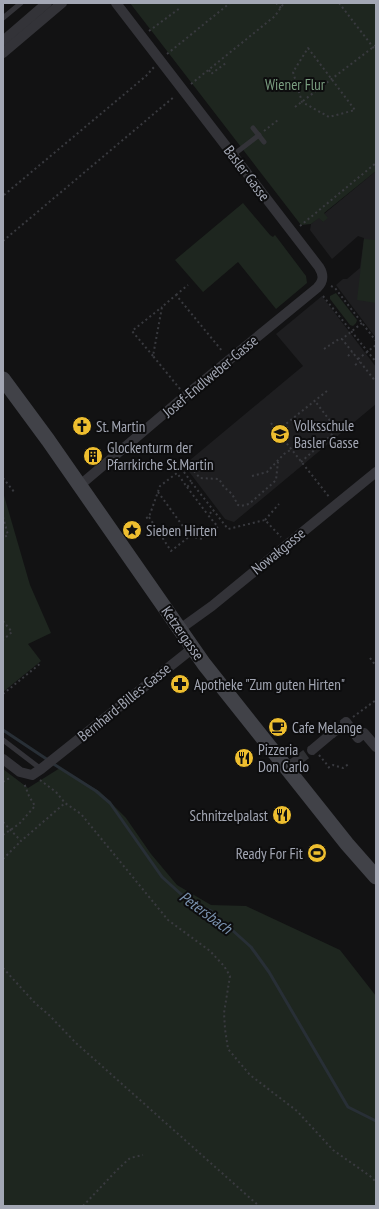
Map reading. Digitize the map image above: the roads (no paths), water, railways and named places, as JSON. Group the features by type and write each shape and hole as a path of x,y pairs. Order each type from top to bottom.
{"main road":[{"name":"Ketzergasse","path":"3,380 43,434 193,648 232,700 292,764 347,844 376,878"}],"street":[{"path":"3,41 47,3"},
{"path":"3,53 62,3"},
{"name":"Basler Gasse","path":"116,3 322,272 324,278 320,285"},
{"name":"Josef-Endlweber-Gasse","path":"79,486 185,396 320,285"},
{"name":"Nowakgasse","path":"180,629 212,606 376,472"},
{"name":"Bernhard-Billes-Gasse","path":"41,769 193,648"},
{"path":"345,722 358,738 364,733 376,747"},
{"path":"313,749 331,734"},
{"path":"3,759 20,772 32,775 41,769"}],"lane":[{"path":"3,18 21,3"},
{"path":"253,128 264,142"},
{"path":"233,155 259,135"},
{"path":"3,740 41,769"}],"waterway":[{"name":"Petersbach","path":"3,730 48,760"},
{"name":"Petersbach","path":"52,763 96,791 110,803 162,877 182,895 201,907 211,911 251,947 269,972 348,1107 376,1121"}],"tunnel":[{"path":"331,734 345,723"},
{"path":"298,760 312,750"}],"place":[{"name":"St. Martin","path":"82,426"},
{"name":"Volksschule Basler Gasse","path":"280,434"},
{"name":"Glockenturm der Pfarrkirche St.Martin","path":"93,456"},
{"name":"Sieben Hirten","path":"132,530"},
{"name":"Apotheke \"Zum guten Hirten\"","path":"180,684"},
{"name":"Cafe Melange","path":"278,727"},
{"name":"Pizzeria Don Carlo","path":"244,758"},
{"name":"Schnitzelpalast","path":"282,815"},
{"name":"Ready For Fit","path":"317,853"}],"park label":[{"name":"Wiener Flur","path":"295,84"}]}
